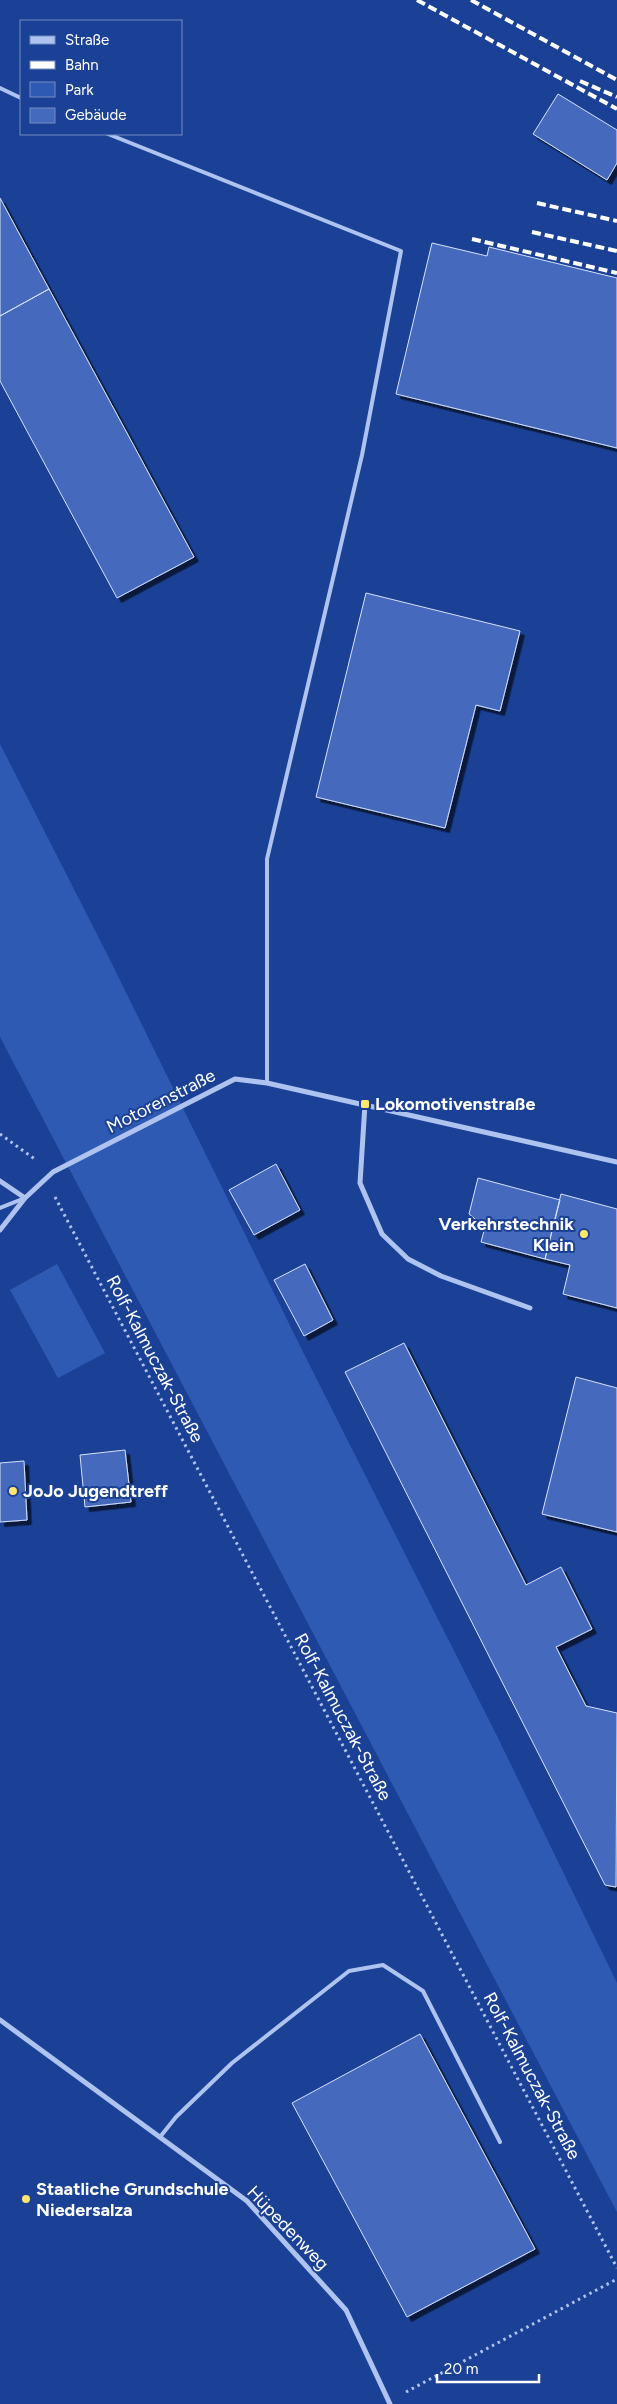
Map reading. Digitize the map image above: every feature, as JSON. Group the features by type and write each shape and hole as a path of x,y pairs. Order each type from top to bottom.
{"street":[{"name":"Motorenstraße","path":"24,1198 53,1172 235,1079 267,1083 365,1104 617,1162"},
{"path":"365,1104 360,1183 382,1234 408,1259 441,1276 530,1308"},
{"path":"0,1181 24,1198 0,1230"},
{"name":"Hüpedenweg","path":"0,2020 247,2201 346,2310 389,2403"}],"lane":[{"path":"0,88 20,98"},
{"path":"111,135 401,251 362,455 267,859 267,1083"},
{"path":"0,1208 24,1198"},
{"path":"160,2137 176,2117 232,2063 349,1971 383,1965 423,1991 500,2142"}],"path":[{"path":"0,1134 53,1172"},
{"name":"Rolf-Kalmuczak-Straße","path":"45,1179 617,2268"},
{"path":"389,2403 617,2279"}],"green space":[{"path":"0,744 108,956 304,1354 496,1734 617,1983 617,2212 0,1037"},
{"path":"57,1264 105,1353 58,1378 10,1290"}],"building":[{"path":"558,94 617,130 617,163 607,180 533,134"},
{"path":"0,198 49,289 0,316"},
{"path":"432,243 487,256 489,247 617,278 617,448 396,394"},
{"path":"49,289 194,557 117,598 0,381 0,316"},
{"path":"366,593 520,631 500,711 476,705 445,828 316,797"},
{"path":"276,1164 300,1210 254,1235 229,1190"},
{"path":"478,1178 560,1200 545,1259 481,1242 485,1227 469,1214"},
{"name":"Verkehrstechnik Klein","path":"561,1194 617,1209 617,1308 563,1294 570,1265 545,1259"},
{"path":"305,1264 333,1320 304,1336 274,1280"},
{"path":"404,1343 526,1585 561,1567 592,1629 556,1647 586,1706 617,1713 616,1887 605,1885 345,1372"},
{"path":"576,1377 617,1388 617,1532 542,1514"},
{"path":"125,1450 131,1502 85,1507 80,1455"},
{"name":"JoJo Jugendtreff","path":"24,1461 27,1520 0,1522 0,1463"},
{"path":"420,2034 535,2249 407,2317 292,2103"}],"railway":[{"path":"417,0 617,109"},
{"path":"471,0 617,80"},
{"path":"580,81 617,97"},
{"path":"537,203 617,221"},
{"path":"532,232 617,251"},
{"path":"472,239 617,273"}],"place":[{"name":"Lokomotivenstraße","path":"365,1104"},
{"name":"Verkehrstechnik Klein","path":"584,1234"},
{"name":"JoJo Jugendtreff","path":"13,1491"},
{"name":"Staatliche Grundschule Niedersalza","path":"26,2199"}]}
